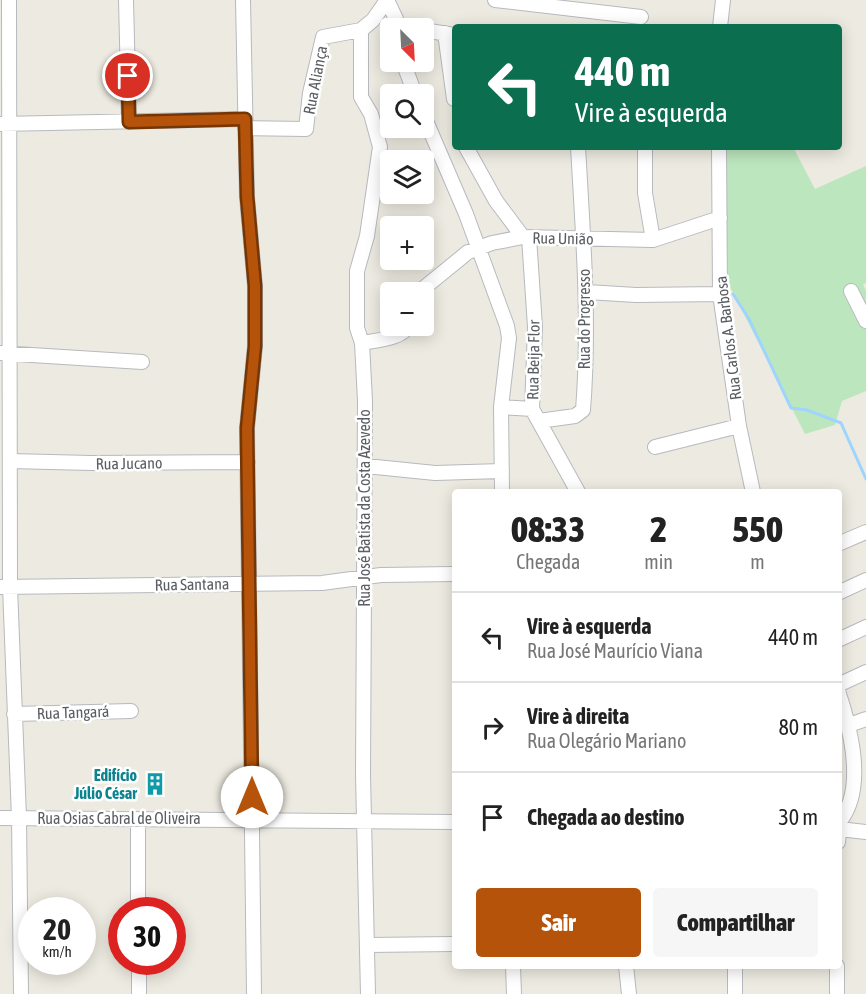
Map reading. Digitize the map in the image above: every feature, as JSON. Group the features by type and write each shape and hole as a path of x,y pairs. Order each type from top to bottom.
{"street":[{"path":"9,0 5,124 6,353 10,461 5,587 19,818 21,994"},
{"path":"126,0 129,122"},
{"path":"243,0 247,196 255,286 255,346 248,418 254,994"},
{"path":"387,0 394,18"},
{"path":"361,30 373,20 387,0"},
{"path":"495,0 588,5 641,17"},
{"path":"720,24 723,0"},
{"name":"Rua Aliança","path":"245,123 306,129 309,100 321,42 328,36 361,30"},
{"name":"Rua José Batista da Costa Azevedo","path":"361,30 361,97 371,114 380,147 368,230 357,271 357,328 362,343 366,466 364,577 368,994"},
{"path":"434,32 450,34 452,66"},
{"path":"5,124 245,123"},
{"path":"433,138 478,247 507,326 508,345 501,407 502,489"},
{"path":"468,150 496,201 527,242"},
{"name":"Rua do Progresso","path":"536,415 575,416 583,410 587,292 581,238 578,150"},
{"path":"645,150 645,194 653,240"},
{"name":"Rua Carlos A. Barbosa","path":"719,150 720,294 740,426 752,489"},
{"name":"Rua União","path":"432,282 478,247 581,238 633,242 653,240 720,218"},
{"name":"Rua Beija Flor","path":"527,242 535,327 536,415 576,489"},
{"path":"851,291 866,321"},
{"path":"587,292 663,295 720,294"},
{"path":"362,343 393,336"},
{"path":"6,353 142,362"},
{"path":"501,407 536,415"},
{"path":"655,447 740,426"},
{"name":"Rua Jucano","path":"10,461 91,464 248,462"},
{"path":"366,466 435,473 502,471"},
{"path":"842,542 866,532"},
{"name":"Rua Santana","path":"5,587 322,583 364,577 452,574"},
{"path":"842,591 866,580"},
{"path":"842,637 866,627"},
{"path":"842,683 866,672"},
{"path":"842,703 862,758 857,795 848,814 842,820"},
{"name":"Rua Tangará","path":"14,714 131,711"},
{"path":"849,725 866,719"},
{"name":"Rua Osias Cabral de Oliveira","path":"0,818 252,818 365,823 452,822"},
{"path":"138,819 138,897"},
{"path":"842,824 866,832"},
{"path":"368,945 452,944"},
{"path":"513,969 514,994"},
{"path":"626,969 629,994"},
{"path":"735,969 735,994"},
{"path":"837,969 837,994"},
{"path":"139,975 139,994"}],"green space":[{"path":"725,150 795,150 815,189 866,166 866,283 863,284 866,291 866,391 842,401 835,425 805,434 728,283"}],"waterway":[{"path":"733,294 749,319 791,408 807,410 841,423 866,479"}],"place":[{"name":"Edifício Júlio César","path":"155,784"}],"route":[{"path":"128,76 129,122 245,119 247,196 255,286 255,346 247,428 252,797"}]}
